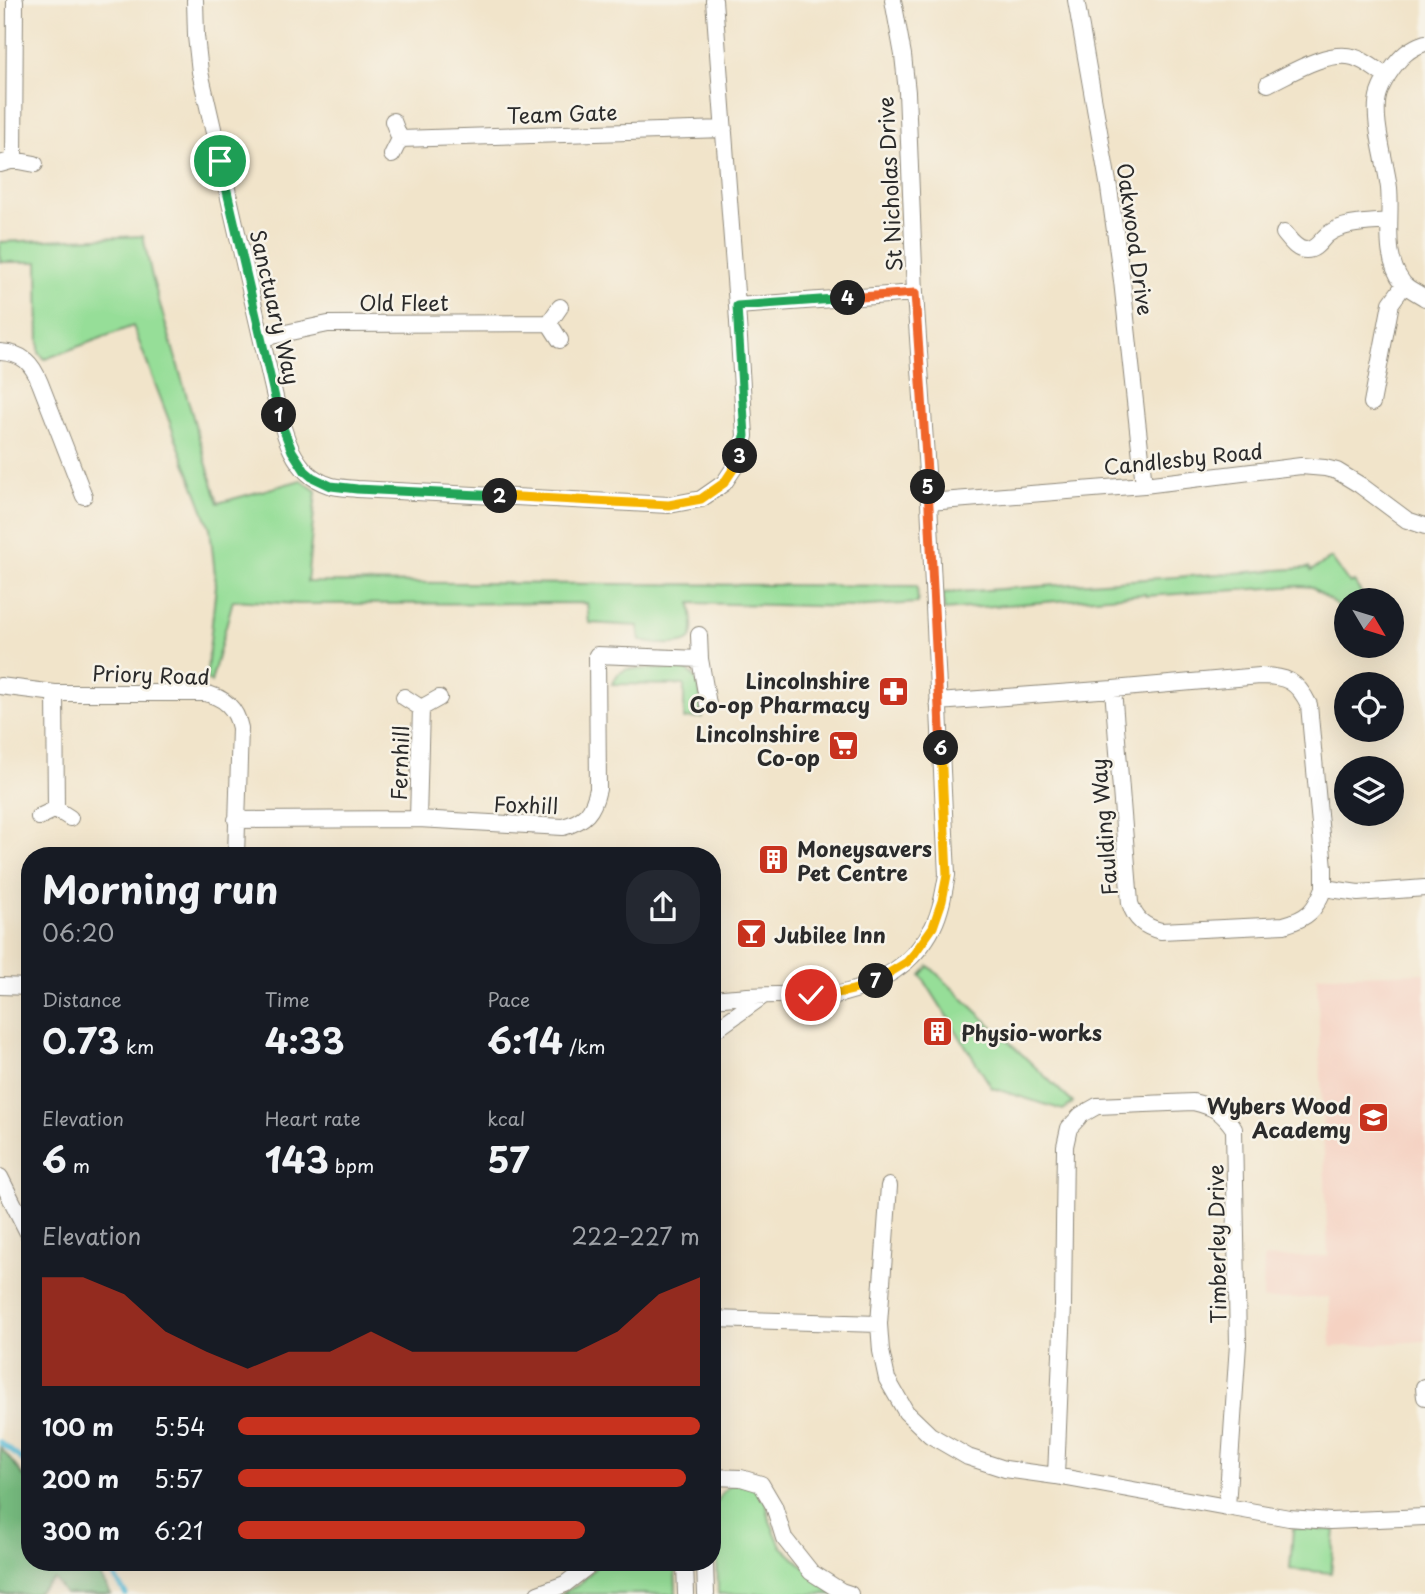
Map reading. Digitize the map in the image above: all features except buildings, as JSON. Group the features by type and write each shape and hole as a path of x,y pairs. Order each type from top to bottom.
{"street":[{"path":"15,0 7,162 35,164"},
{"name":"Sanctuary Way","path":"195,0 200,72 283,428 292,451 305,471 331,486 357,489 669,505 701,499 724,483 738,462 745,436 715,0"},
{"name":"St Nicholas Drive","path":"721,999 765,995 839,994 866,986 888,975 907,962 933,927 947,875 906,92 903,55 893,0"},
{"name":"Oakwood Drive","path":"1076,0 1113,214 1144,485"},
{"path":"1425,43 1416,46 1399,59 1379,94 1376,113 1389,190 1392,258 1404,285 1425,298"},
{"path":"1268,84 1320,60 1342,55 1363,61 1387,77"},
{"path":"393,121 400,139 393,155"},
{"name":"Team Gate","path":"400,139 724,130"},
{"path":"1284,233 1297,248 1307,250 1319,244 1327,234 1342,227 1389,221"},
{"path":"1372,403 1391,303 1404,285"},
{"path":"737,306 915,293"},
{"path":"560,307 548,323 560,341"},
{"name":"Old Fleet","path":"262,338 328,324 548,323"},
{"path":"0,352 10,352 32,365 84,496"},
{"name":"Candlesby Road","path":"929,502 1144,485 1313,466 1348,477 1401,516 1425,526"},
{"path":"699,635 700,659 708,704"},
{"name":"Foxhill","path":"236,820 418,819 563,827 577,824 595,803 598,789 597,655 700,659"},
{"path":"939,702 1279,676 1304,693 1309,705 1324,888 1358,892 1425,888"},
{"name":"Priory Road","path":"0,686 55,692 204,694 215,695 224,701 238,718 240,728 236,847"},
{"name":"Faulding Way","path":"1113,689 1130,903 1138,920 1161,932 1284,925 1299,921 1310,914 1324,888"},
{"path":"55,692 56,809"},
{"name":"Fernhill","path":"404,697 421,708"},
{"name":"Fernhill","path":"421,708 439,698"},
{"name":"Fernhill","path":"418,819 421,708"},
{"path":"39,817 56,809"},
{"path":"56,809 70,818"},
{"path":"0,986 21,987"},
{"path":"721,1027 765,995"},
{"name":"Timberley Drive","path":"1056,1476 1063,1306 1065,1146 1069,1128 1081,1115 1097,1106 1181,1103 1209,1105 1224,1115 1234,1129 1235,1150 1238,1344 1227,1507"},
{"path":"0,1177 21,1219"},
{"path":"889,1185 879,1324 881,1351 887,1379 906,1412 930,1435 968,1457 1004,1469 1289,1518 1329,1521 1425,1517"},
{"path":"721,1319 879,1324"},
{"path":"1424,1387 1425,1397"},
{"path":"721,1477 741,1478 761,1484 774,1506 784,1538 811,1572 850,1594"},
{"path":"538,1594 565,1584 582,1571"},
{"path":"685,1571 686,1594"},
{"path":"705,1571 706,1594"}],"shaded area":[{"name":"Wybers Wood Academy","path":"1425,973 1425,1341 1331,1347 1329,1297 1263,1300 1264,1258 1328,1256 1317,976"}],"green space":[{"path":"143,236 152,277 218,503 301,480 316,491 307,582 917,586 918,603 851,607 691,603 691,638 682,643 667,644 640,640 638,626 589,623 587,603 298,604 233,600 211,682 206,680 216,585 210,528 133,326 45,359 39,353 38,262 0,262 0,242"},
{"path":"1331,558 1350,584 1354,582 1358,588 1334,588 1334,603 1312,587 1300,586 1145,594 944,610 943,593 1309,567 1311,571"},
{"path":"627,669 684,669 690,672 698,683 702,717 684,719 684,685 612,684 618,674"},
{"path":"929,966 1073,1103 1063,1110 992,1088 921,975"},
{"path":"0,1447 21,1473 21,1571 98,1571 111,1594 65,1594 54,1579 35,1594 0,1594"},
{"path":"732,1483 751,1484 766,1502 770,1521 781,1546 834,1594 718,1594 722,1493"},
{"path":"1293,1528 1335,1530 1331,1573 1290,1569"},
{"path":"592,1571 675,1571 676,1594 560,1594 579,1585"}],"waterway":[{"path":"0,1442 21,1459"},
{"path":"110,1571 126,1594"}],"place":[{"name":"Lincolnshire Co-op Pharmacy","path":"893,692"},
{"name":"Lincolnshire Co-op","path":"843,745"},
{"name":"Moneysavers Pet Centre","path":"774,860"},
{"name":"Jubilee Inn","path":"751,934"},
{"name":"Physio-works","path":"938,1032"},
{"name":"Wybers Wood Academy","path":"1374,1117"}],"route":[{"path":"220,161 283,428 292,451 305,471 331,486 669,505 701,499 724,483 738,462 745,436 737,306 915,293 929,502 947,875 933,927 907,962 866,986 839,994 811,995"}]}
